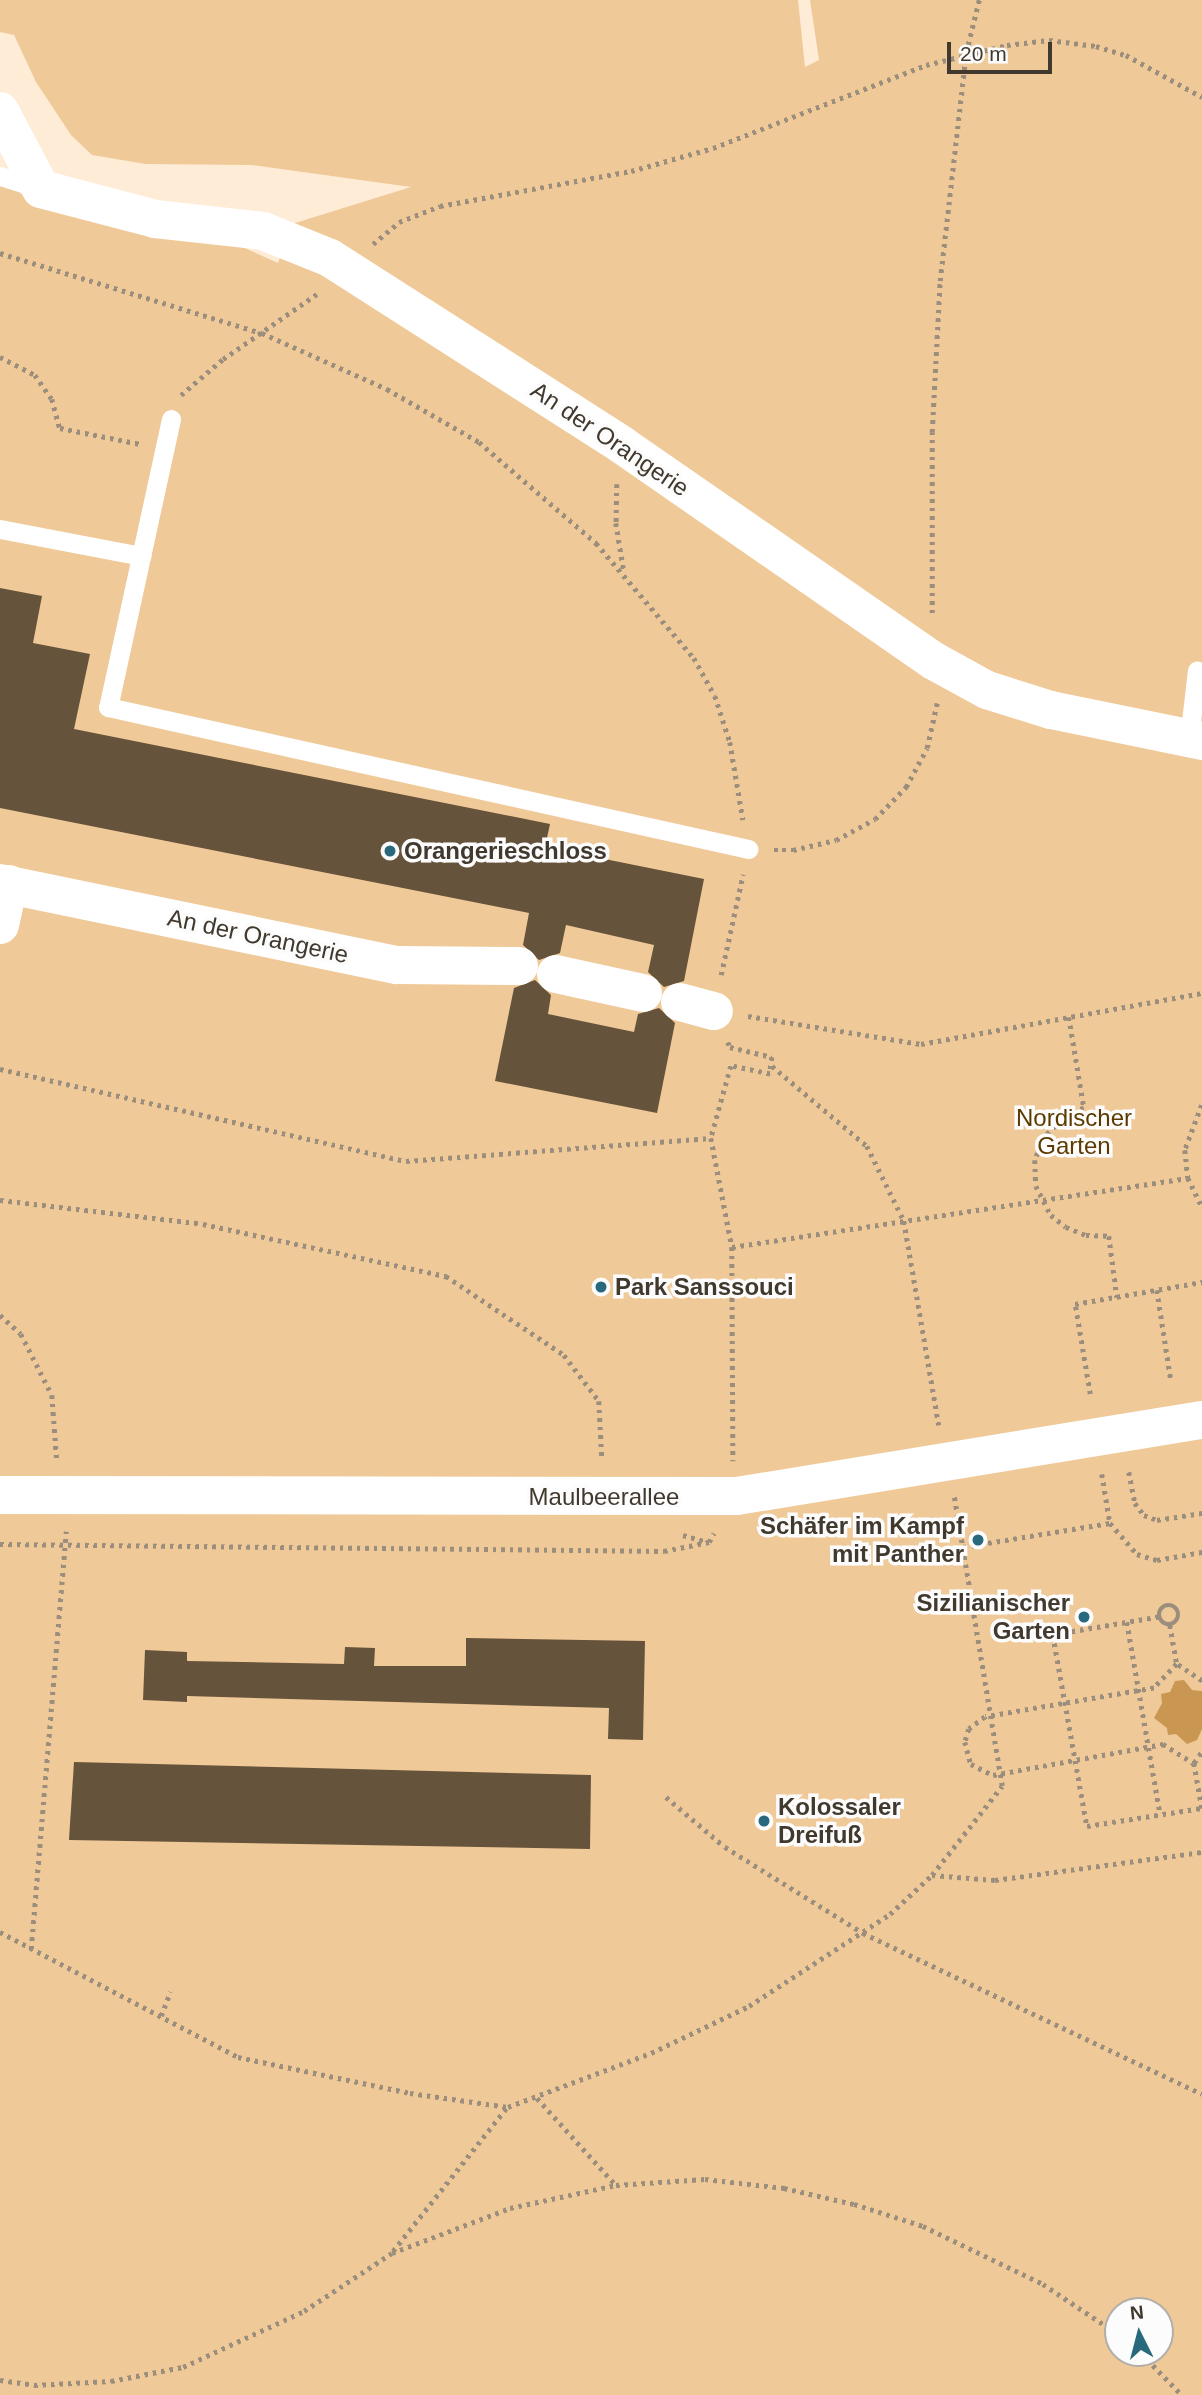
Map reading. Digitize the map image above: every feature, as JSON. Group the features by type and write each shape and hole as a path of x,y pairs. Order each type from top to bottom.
{"street":[{"path":"0,111 41,189"},
{"name":"An der Orangerie","path":"41,189 155,219 262,231 622,445 934,661 986,690 1051,710 1196,740"},
{"name":"An der Orangerie","path":"4,883 397,965 519,966"},
{"path":"0,925 4,883"},
{"path":"556,974 643,993"},
{"name":"Maulbeerallee","path":"0,1495 737,1496 1202,1420"}],"lane":[{"name":"An der Orangerie","path":"0,176 41,189"},
{"path":"171,419 108,707 748,849"},
{"path":"0,529 141,556"},
{"path":"1196,740 1197,670"}],"path":[{"path":"748,849 793,850 836,841 875,819 898,795 927,748 937,705 930,509 935,357 947,205 966,53 979,0"},
{"path":"171,419 176,403 193,383 337,277 393,227 426,210 631,171 713,148 966,53 1049,40 1096,46 1126,55 1202,97"},
{"path":"0,253 262,333 387,389 480,442 566,514 624,574 694,658 715,696 730,742 748,849 696,1006 921,1044 1202,993"},
{"path":"0,357 35,375 52,399 60,428 164,450"},
{"path":"622,445 616,523 624,574"},
{"path":"1069,1017 1084,1108 1055,1124 1038,1148 1034,1173 1040,1199 1066,1227 1086,1235 1109,1236 1117,1297"},
{"path":"730,1047 772,1057 769,1074 731,1066 711,1138 732,1247 730,1396 737,1496"},
{"path":"0,1932 238,2057 410,2093 508,2106 537,2098 651,2053 749,2006 863,1933 932,1875 1002,1786 904,1221 867,1146 772,1066"},
{"path":"0,1069 406,1161 711,1138"},
{"path":"1202,1105 1186,1136 1188,1178 1202,1208"},
{"path":"732,1247 1188,1178"},
{"path":"0,1200 203,1224 446,1276 564,1355 599,1401 603,1447 597,1497"},
{"path":"1090,1394 1075,1304 1202,1282"},
{"path":"1157,1290 1171,1380"},
{"path":"0,1315 21,1334 52,1395 57,1496"},
{"path":"1129,1472 1135,1503 1144,1515 1166,1519 1202,1513"},
{"path":"1107,1506 1110,1523 1137,1553 1157,1560 1202,1552"},
{"path":"962,1547 1110,1523"},
{"path":"0,1544 664,1551 709,1542"},
{"path":"31,1949 65,1545"},
{"path":"1159,1617 1163,1607 1176,1606 1180,1616 1170,1625"},
{"path":"1202,1681 1177,1664 1170,1625 1159,1617 1053,1635 1087,1826 1202,1808 1194,1763 1202,1751"},
{"path":"1127,1622 1160,1814"},
{"path":"1177,1664 1154,1688 990,1716 969,1729 965,1749 977,1770 1000,1774 1163,1744 1194,1763"},
{"path":"666,1797 725,1847 863,1933 1202,2094"},
{"path":"932,1875 995,1880 1086,1871 1202,1852"},
{"path":"161,2016 170,1992"},
{"path":"537,2098 616,2185"},
{"path":"391,2253 508,2106"},
{"path":"0,2380 34,2385 111,2381 183,2367 304,2311 391,2253 510,2208 616,2185 705,2179 784,2188 854,2204 923,2227 1043,2284 1104,2325"},
{"path":"1155,2367 1182,2395"}],"green space":[{"name":"Park Sanssouci","path":"0,0 798,0 805,67 819,60 810,0 1202,0 1202,2395 0,2395 0,169 21,194 209,232 278,263 292,224 411,187 252,165 146,164 92,155 71,135 36,82 14,35 0,32"}],"shaded area":[{"path":"1184,1680 1192,1690 1202,1691 1202,1729 1197,1740 1187,1744 1176,1734 1168,1735 1167,1728 1154,1718 1162,1703 1161,1694 1170,1692 1175,1681"}],"building":[{"name":"Orangerieschloss","path":"0,588 42,596 33,643 90,654 74,729 550,824 545,847 704,879 684,981 664,987 648,972 654,945 566,925 560,953 539,960 523,945 529,913 0,808"},
{"path":"535,980 551,995 548,1014 634,1032 638,1014 659,1008 675,1023 657,1113 495,1081 514,988"},
{"path":"466,1638 645,1641 643,1740 608,1739 609,1708 187,1696 187,1702 143,1700 145,1650 187,1652 187,1661 344,1664 345,1647 375,1648 374,1666 466,1666"},
{"path":"74,1762 591,1775 590,1849 69,1840"}],"place":[{"name":"Orangerieschloss","path":"390,851"},
{"name":"Park Sanssouci","path":"601,1287"},
{"name":"Schäfer im Kampf mit Panther","path":"978,1540"},
{"name":"Sizilianischer Garten","path":"1084,1617"},
{"name":"Kolossaler Dreifuß","path":"764,1821"}],"park label":[{"name":"Nordischer Garten","path":"1074,1132"}]}
